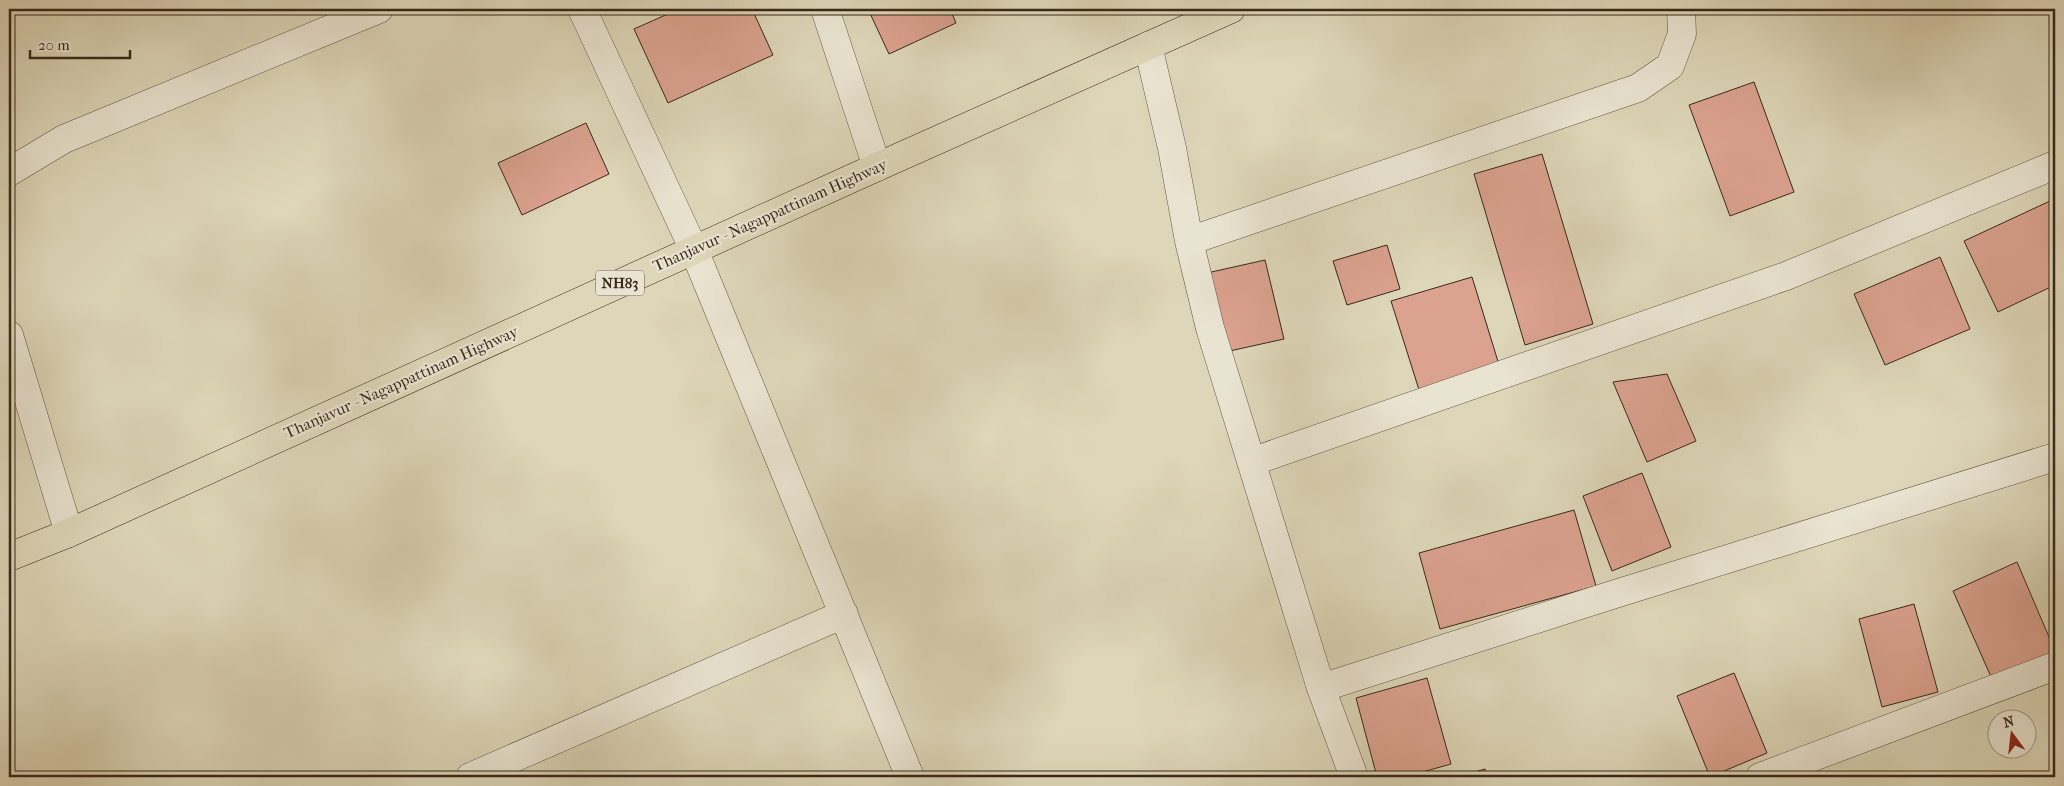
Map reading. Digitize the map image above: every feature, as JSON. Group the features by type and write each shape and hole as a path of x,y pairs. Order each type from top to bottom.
{"highway":[{"name":"Thanjavur - Nagappattinam Highway","path":"9,557 69,533 877,166 1231,9"}],"street":[{"path":"9,172 64,139 379,9"},
{"path":"582,9 694,250 910,777"},
{"path":"825,9 877,166"},
{"path":"1189,241 1638,88 1670,66 1682,34 1681,9"},
{"path":"1148,46 1172,148 1189,241 1210,328 1321,688 1354,777"},
{"path":"1251,462 1786,276 2055,164"},
{"path":"9,335 69,533"},
{"path":"1321,688 2055,457"},
{"path":"470,777 844,614"},
{"path":"1760,777 2055,666"}],"building":[{"path":"679,9 752,9 773,55 668,103 634,29"},
{"path":"868,9 950,9 956,23 889,54"},
{"path":"1754,82 1794,192 1730,216 1689,105"},
{"path":"586,123 609,174 522,215 498,163"},
{"path":"1542,154 1593,324 1525,345 1474,174"},
{"path":"2050,201 2055,213 2055,285 1998,312 1964,241"},
{"path":"1387,245 1400,289 1347,305 1333,261"},
{"path":"1940,257 1970,329 1885,365 1854,294"},
{"path":"1265,260 1284,339 1225,352 1207,273"},
{"path":"1472,277 1500,368 1420,393 1391,301"},
{"path":"1667,374 1696,441 1647,462 1613,382"},
{"path":"1642,473 1671,547 1612,571 1583,496"},
{"path":"1574,510 1596,586 1440,629 1419,553"},
{"path":"2017,562 2055,651 1992,679 1953,591"},
{"path":"1914,604 1938,692 1882,707 1859,619"},
{"path":"1734,673 1767,753 1710,777 1677,696"},
{"path":"1427,678 1451,764 1405,777 1377,777 1356,698"},
{"path":"1485,769 1488,777 1457,777"}]}
